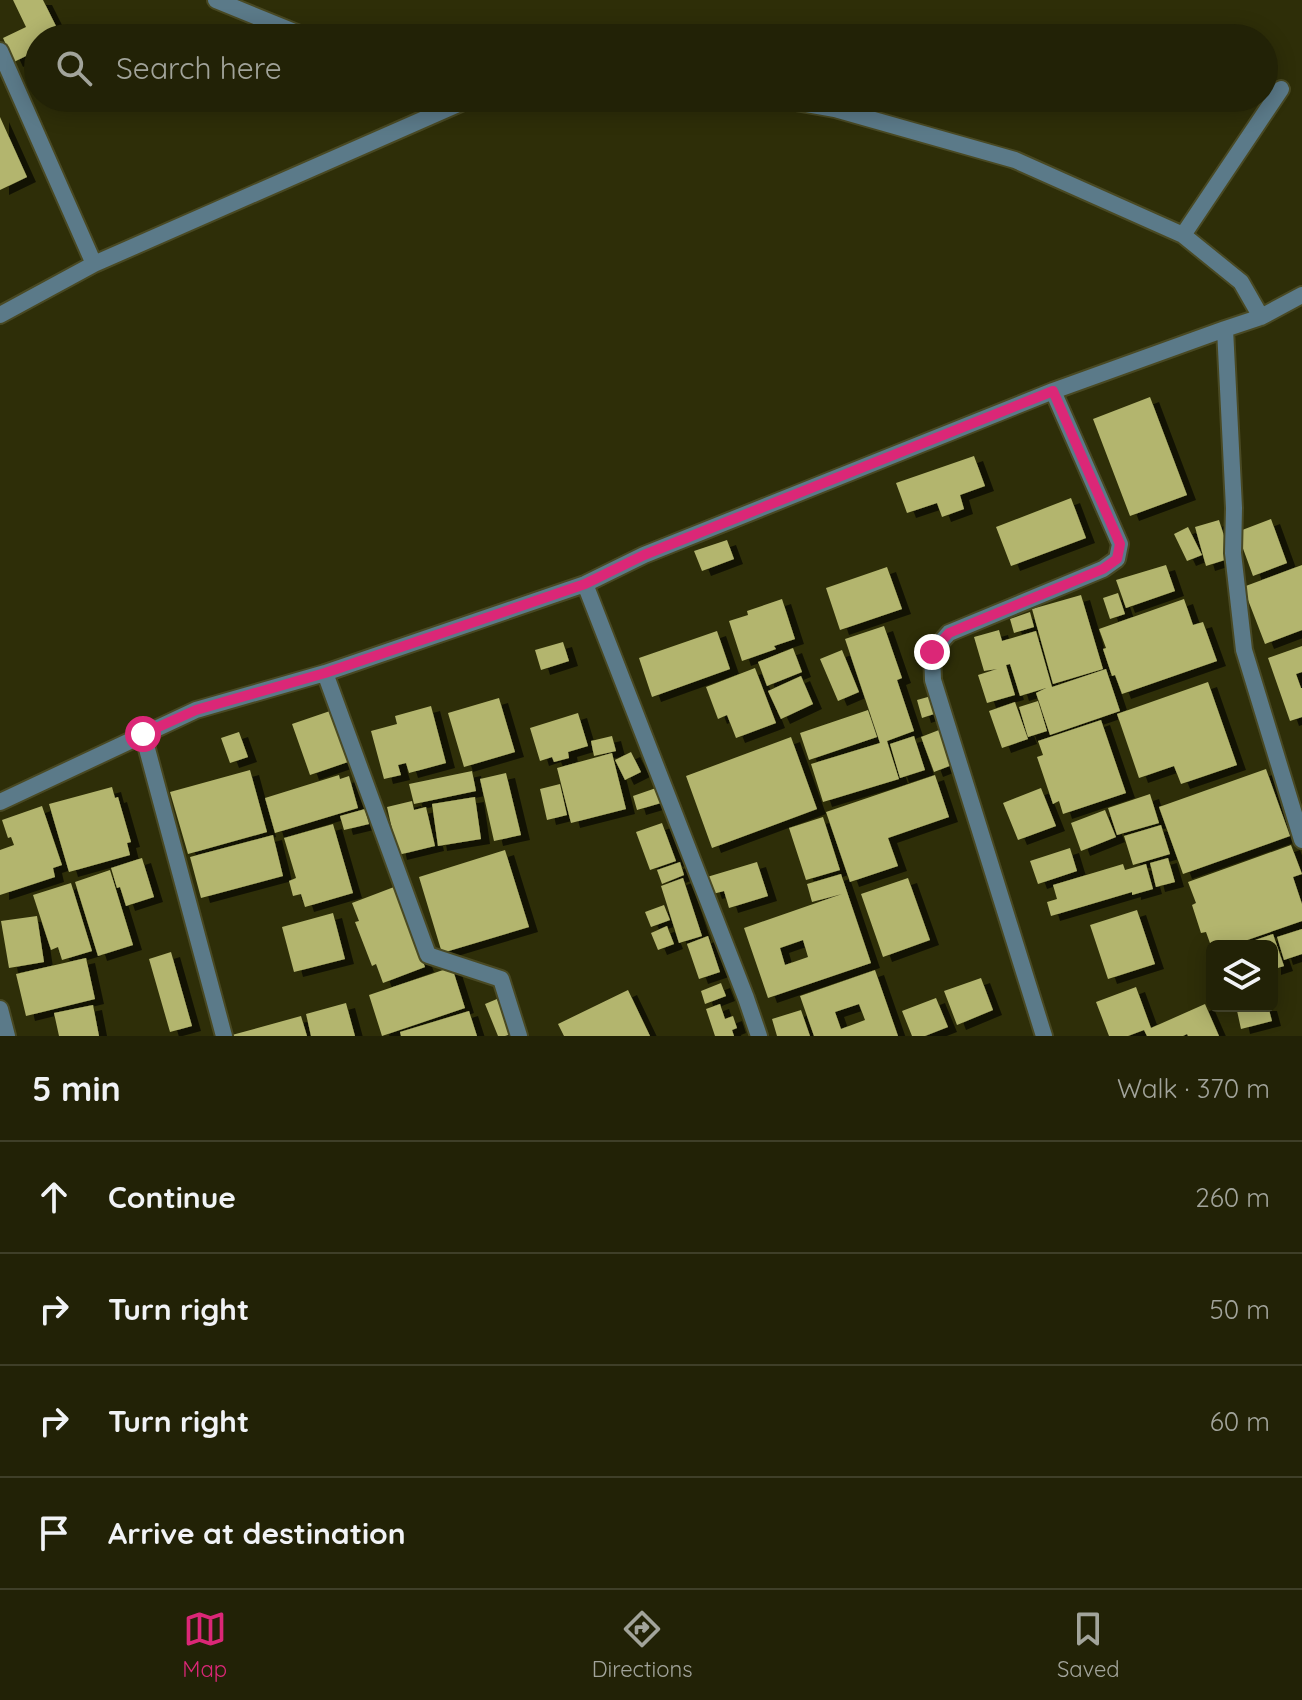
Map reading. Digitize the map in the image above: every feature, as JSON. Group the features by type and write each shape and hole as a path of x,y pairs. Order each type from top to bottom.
{"street":[{"path":"216,0 275,24"},
{"path":"0,51 24,105"},
{"path":"1278,93 1281,89"},
{"path":"27,112 94,264"},
{"path":"0,315 94,264 440,112"},
{"path":"846,112 1015,160 1183,235 1241,282 1261,317"},
{"path":"1183,235 1266,112"},
{"path":"0,802 196,710 325,673 585,584 644,555 1053,391 1261,317 1302,295"},
{"path":"1225,329 1234,508 1233,553 1244,650 1302,840"},
{"path":"1044,1036 933,680 932,652 949,633 1103,569 1117,559 1120,544 1053,391"},
{"path":"585,584 759,1036"},
{"path":"325,673 428,955 501,979 519,1036"},
{"path":"143,734 224,1036"},
{"path":"0,1009 7,1036"}],"building":[{"path":"13,0 43,0 55,24 25,24"},
{"path":"24,28 24,57 14,62 3,38"},
{"path":"0,117 27,177 0,190"},
{"path":"1150,397 1187,495 1130,516 1093,419"},
{"path":"974,456 985,486 960,495 964,509 942,517 937,503 907,513 896,483"},
{"path":"1071,498 1086,538 1011,566 996,527"},
{"path":"1271,519 1287,563 1253,576 1237,532"},
{"path":"1219,520 1231,558 1206,566 1195,527"},
{"path":"1188,527 1202,555 1187,561 1174,534"},
{"path":"727,540 734,559 702,571 694,551"},
{"path":"1166,565 1175,591 1126,608 1116,580"},
{"path":"1302,565 1302,630 1265,644 1243,587"},
{"path":"887,567 902,609 840,630 826,588"},
{"path":"1118,593 1125,614 1110,619 1103,598"},
{"path":"1081,595 1103,669 1053,684 1032,609"},
{"path":"782,599 795,639 742,661 729,621"},
{"path":"1184,599 1193,625 1203,622 1217,661 1122,694 1115,675 1112,676 1099,629"},
{"path":"1030,612 1034,627 1014,633 1010,619"},
{"path":"884,626 902,678 897,680 914,731 887,741 899,779 823,802 811,764 880,743 845,639"},
{"path":"999,630 1002,641 1036,631 1052,687 1106,669 1120,711 1050,735 1036,693 1046,688 1020,696 1010,664 1006,665 1015,695 987,703 978,675 997,669 984,671 974,637"},
{"path":"717,631 730,669 652,697 639,658"},
{"path":"563,642 569,661 541,670 535,650"},
{"path":"1302,646 1302,672 1296,674 1302,688 1302,717 1290,721 1268,658"},
{"path":"793,648 802,672 767,686 758,662"},
{"path":"842,650 859,692 838,701 820,659"},
{"path":"755,668 776,723 736,738 727,715 718,719 706,687"},
{"path":"801,676 813,704 781,719 768,691"},
{"path":"1208,682 1237,765 1181,784 1174,766 1139,778 1117,714"},
{"path":"935,695 940,712 922,718 917,700"},
{"path":"499,698 515,752 464,767 448,713"},
{"path":"1038,701 1047,731 1028,737 1019,707"},
{"path":"1015,702 1028,739 1002,748 989,711"},
{"path":"431,706 446,763 409,773 406,763 398,765 401,775 384,779 371,731 397,724 395,716"},
{"path":"868,710 877,737 809,760 800,733"},
{"path":"330,711 348,762 310,775 292,724"},
{"path":"578,713 588,746 568,752 569,758 554,762 552,757 540,761 530,728"},
{"path":"1101,720 1126,793 1063,814 1059,801 1053,804 1037,757 1043,755 1038,741"},
{"path":"939,730 952,765 934,772 921,737"},
{"path":"239,732 248,757 230,763 221,738"},
{"path":"612,736 616,751 594,756 591,741"},
{"path":"914,736 925,770 900,778 890,744"},
{"path":"791,737 817,809 712,848 686,776"},
{"path":"631,752 641,772 625,780 615,760"},
{"path":"612,753 626,809 571,823 557,768"},
{"path":"1266,769 1290,836 1183,874 1159,807"},
{"path":"250,770 267,832 188,854 170,792"},
{"path":"472,771 476,791 414,804 409,784"},
{"path":"506,773 521,835 494,841 480,779"},
{"path":"339,775 340,779 349,776 358,808 275,833 265,798"},
{"path":"935,775 949,817 888,838 898,866 850,882 826,812"},
{"path":"560,784 567,815 547,820 540,789"},
{"path":"112,787 115,798 118,797 131,842 127,843 130,855 69,872 49,804"},
{"path":"656,788 661,803 637,810 633,796"},
{"path":"1041,788 1056,826 1018,840 1003,803"},
{"path":"1150,794 1159,823 1117,835 1108,808"},
{"path":"475,797 481,839 438,846 432,804"},
{"path":"412,801 414,810 426,807 435,846 398,855 387,807"},
{"path":"42,806 62,865 53,868 55,877 0,895 0,850 14,845 2,820"},
{"path":"365,809 369,824 344,830 340,816"},
{"path":"1105,810 1116,837 1081,851 1071,823"},
{"path":"823,817 840,870 806,880 789,828"},
{"path":"662,823 676,861 650,870 636,832"},
{"path":"333,824 353,893 305,907 301,894 293,896 289,881 296,878 284,838"},
{"path":"1161,825 1170,854 1133,865 1124,836"},
{"path":"273,835 283,876 201,898 190,857"},
{"path":"1291,845 1302,874 1293,877 1302,904 1302,921 1247,940 1209,940 1206,932 1201,933 1192,905 1196,903 1188,882"},
{"path":"1070,848 1077,871 1038,884 1030,861"},
{"path":"505,850 529,927 442,953 419,877"},
{"path":"142,858 154,897 126,906 111,868"},
{"path":"1168,858 1175,882 1156,887 1150,863"},
{"path":"680,862 684,875 662,884 657,870"},
{"path":"757,862 768,896 729,908 724,891 713,894 707,877"},
{"path":"1123,864 1125,870 1146,864 1153,889 1132,895 1132,892 1051,916 1047,902 1057,899 1053,885"},
{"path":"110,870 133,945 98,956 75,882"},
{"path":"841,874 871,963 768,998 744,928 842,894 812,902 807,884","holes":["803,940 808,957 785,965 780,948"]},
{"path":"683,878 702,936 679,943 661,886"},
{"path":"908,878 930,940 883,957 861,894"},
{"path":"71,883 92,951 62,960 58,947 51,950 33,895"},
{"path":"394,887 425,967 383,983 376,964 372,966 355,922 359,921 352,903"},
{"path":"664,905 670,920 651,927 645,912"},
{"path":"1137,910 1155,964 1108,979 1090,925"},
{"path":"333,913 345,959 294,972 282,927"},
{"path":"37,916 44,962 9,968 1,921"},
{"path":"667,926 674,944 658,950 651,933"},
{"path":"1302,929 1302,954 1284,960 1277,937"},
{"path":"1273,934 1275,940 1256,940"},
{"path":"708,936 720,972 699,979 687,944"},
{"path":"1278,949 1284,966 1278,968"},
{"path":"171,952 192,1026 170,1032 149,959"},
{"path":"86,958 95,999 26,1016 16,974"},
{"path":"452,967 465,1008 382,1036 369,995"},
{"path":"875,970 898,1036 814,1036 800,996","holes":["859,1004 865,1020 841,1029 835,1012"]},
{"path":"981,978 993,1010 957,1025 944,991"},
{"path":"721,983 726,996 705,1004 701,991"},
{"path":"1136,987 1151,1028 1205,1004 1219,1036 1147,1036 1144,1030 1128,1036 1109,1036 1096,1002"},
{"path":"628,990 650,1036 564,1036 558,1024"},
{"path":"936,998 948,1027 925,1036 912,1036 902,1011"},
{"path":"497,999 511,1034 505,1036 498,1036 485,1004"},
{"path":"346,1003 355,1036 311,1036 306,1014"},
{"path":"720,1004 725,1019 733,1016 737,1028 732,1030 734,1036 715,1036 706,1009"},
{"path":"93,1005 99,1036 59,1036 54,1013"},
{"path":"801,1010 810,1036 777,1036 772,1019"},
{"path":"469,1011 477,1036 401,1036 400,1032"},
{"path":"1237,1012 1270,1012 1272,1021 1241,1029"},
{"path":"301,1016 307,1036 232,1035"}],"route":[{"path":"143,734 196,710 325,673 585,584 644,555 1053,391 1120,544 1117,559 1103,569 949,633 932,652"}]}
